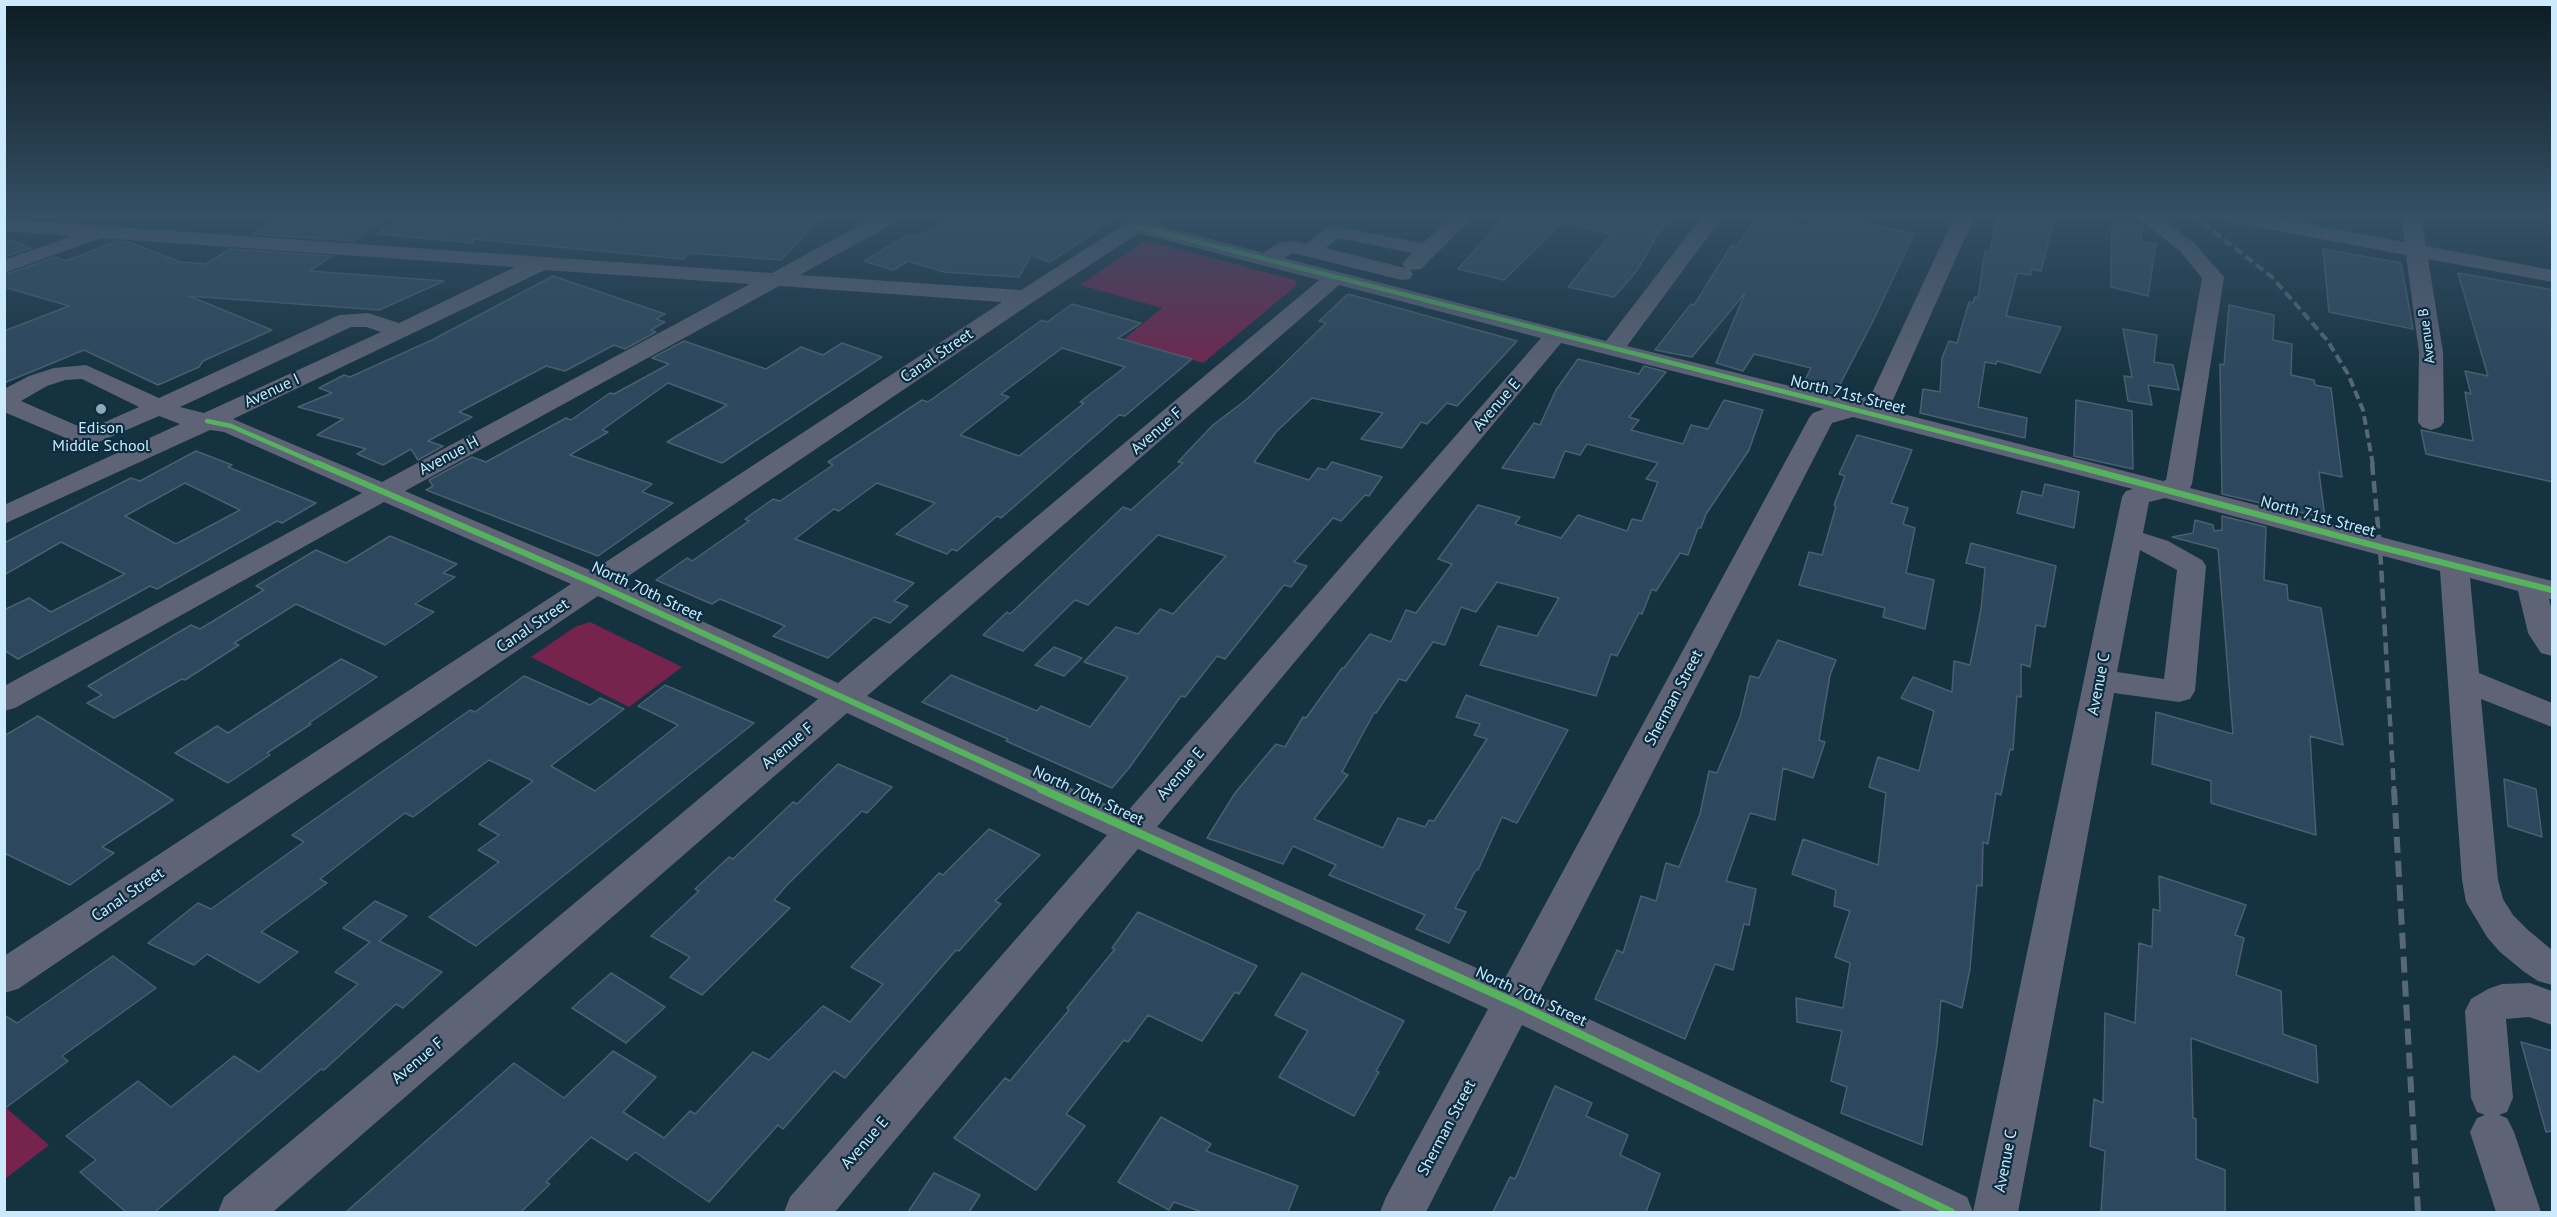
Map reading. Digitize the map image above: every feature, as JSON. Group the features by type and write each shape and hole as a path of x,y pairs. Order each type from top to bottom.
{"street":[{"name":"Avenue I","path":"4,516 401,331 521,272"},
{"path":"662,272 1025,297"},
{"name":"Avenue H","path":"4,700 791,272"},
{"name":"Canal Street","path":"4,977 1064,272"},
{"name":"North 71st Street","path":"1310,272 1335,278 1393,282 1556,335 2024,452 2542,587"},
{"path":"1367,272 1393,282 1404,272"},
{"path":"1612,349 1671,272"},
{"name":"Sherman Street","path":"1402,1212 1822,418 1881,400 1939,272"},
{"path":"2166,490 2179,484 2213,277 2208,272"},
{"name":"Avenue B","path":"2418,272 2431,352 2431,422"},
{"path":"2531,272 2553,276"},
{"name":"Avenue F","path":"240,1212 1335,278"},
{"path":"159,406 347,320 368,320 401,331"},
{"name":"Avenue E","path":"806,1212 1556,335"},
{"name":"North 70th Street","path":"159,406 87,439 6,403 15,393 38,381 63,373 87,372 159,406 182,417 231,426 596,584 1132,831 1513,1002 1951,1212"},
{"name":"Avenue C","path":"1996,1212 2136,497 2166,490"},
{"path":"2100,679 2130,686 2179,691 2192,566 2158,548 2128,537"},
{"path":"2454,565 2481,880 2485,902 2500,926 2514,941 2537,960 2553,969"},
{"path":"2542,587 2543,633 2553,646"},
{"path":"2463,679 2553,716"},
{"path":"2518,1212 2492,1115 2485,1011 2502,1001 2530,1000 2553,1008"}],"shaded area":[{"path":"1099,272 1264,272 1295,280 1297,285 1203,363 1124,339 1162,308 1080,285"},
{"path":"590,622 682,667 629,707 531,657 575,627"},
{"path":"5,1107 49,1145 5,1179"}],"building":[{"path":"13,272 321,272 444,281 379,310 189,296 272,330 203,361 199,367 158,385 84,350 4,383 4,331 69,306 4,287 4,275"},
{"path":"943,272 1022,272 1019,277"},
{"path":"1470,272 1512,272 1504,280"},
{"path":"1580,272 1636,272 1614,297 1568,287"},
{"path":"1715,272 1896,272 1835,394 1802,386 1811,368 1754,354 1743,371 1716,363 1745,293 1692,357 1655,350 1691,304 1694,305"},
{"path":"1982,272 2031,272 2031,275 2017,273 2006,316 2061,327 2040,373 1997,361 1996,364 1985,362 1978,407 2027,418 2025,438 1920,413 1923,389 1940,392 1942,358 1949,341 1957,343 1969,302 1973,303 1975,297 1978,298"},
{"path":"2111,272 2152,272 2148,296 2111,287"},
{"path":"2325,272 2403,272 2413,329 2329,312"},
{"path":"2458,273 2553,290 2553,482 2426,454 2421,430 2473,441 2465,392 2471,394 2465,371 2488,376"},
{"path":"553,276 665,314 656,319 665,322 651,330 656,332 625,349 614,345 565,371 546,366 459,412 472,417 428,441 443,446 418,460 411,449 383,465 357,454 366,449 317,435 343,419 298,407 332,393 319,388 344,375 350,377 432,340"},
{"path":"1348,294 1517,341 1457,406 1447,403 1427,424 1421,422 1402,448 1361,439 1383,413 1312,398 1276,432 1254,462 1309,480 1318,468 1326,470 1332,462 1382,477 1369,496 1365,495 1341,521 1333,518 1294,562 1307,566 1291,587 1284,585 1225,659 1217,656 1185,697 1181,696 1112,788 922,702 951,675 1037,711 1041,706 1090,727 1128,677 1084,662 1116,627 1138,634 1160,609 1173,614 1226,556 1158,535 1088,605 1075,600 1023,651 983,635 1007,612 1010,614 1123,507 1131,510 1183,463 1178,462 1213,425 1247,399 1326,323 1319,321"},
{"path":"1072,304 1141,323 1118,338 1192,359 1125,416 1119,415 1001,518 997,516 957,551 952,549 947,554 896,534 935,503 877,483 839,511 834,509 795,539 914,583 894,601 908,606 890,623 874,617 828,658 773,636 785,626 720,599 712,604 656,580 687,558 692,561 749,521 745,519 773,499 780,501 833,465 828,462 922,400 928,402 1042,320 1047,322","holes":["1062,348 1125,367 1080,402 1084,403 1019,456 960,435 1009,397 1001,394"]},
{"path":"2229,305 2274,315 2273,340 2292,344 2291,375 2314,380 2315,385 2331,388 2342,477 2319,472 2325,518 2222,494 2220,364 2224,365"},
{"path":"2123,329 2157,335 2154,362 2173,365 2179,390 2148,385 2152,405 2128,401 2124,376 2132,377"},
{"path":"684,341 766,369 801,347 823,355 842,343 882,357 722,463 667,442 727,405 668,383 602,430 608,432 570,455 652,484 642,492 673,503 598,556 426,490 433,486 429,480 472,457 486,462 566,418 571,420 610,393 614,394 669,364 652,358"},
{"path":"1578,359 1639,374 1644,366 1666,372 1629,417 1639,420 1631,430 1683,444 1691,425 1708,429 1724,400 1763,410 1749,450 1706,514 1688,555 1680,553 1656,591 1652,589 1642,614 1639,613 1617,656 1611,654 1596,696 1480,665 1498,626 1537,636 1559,598 1497,582 1476,612 1461,607 1445,645 1433,642 1406,681 1399,679 1374,713 1342,772 1348,775 1314,819 1383,848 1398,818 1425,827 1429,820 1434,821 1487,739 1474,735 1480,724 1456,717 1466,695 1568,730 1517,823 1502,817 1478,870 1455,908 1466,912 1449,943 1416,929 1425,915 1329,875 1336,865 1293,846 1283,864 1207,838 1235,793 1276,744 1285,747 1303,717 1306,718 1370,634 1391,642 1406,610 1416,613 1452,564 1438,559 1478,505 1520,517 1515,524 1561,538 1578,515 1627,531 1632,519 1642,521 1658,482 1646,479 1658,463 1587,444 1580,455 1565,451 1554,478 1502,468 1534,423 1540,425 1556,390"},
{"path":"2076,400 2132,411 2133,469 2074,456"},
{"path":"1857,435 1912,450 1891,503 1908,508 1903,524 1915,528 1906,573 1934,580 1925,629 1883,617 1885,608 1799,585 1809,552 1822,555 1836,506 1834,505 1845,476 1839,474"},
{"path":"196,451 232,465 228,467 316,503 282,523 277,521 157,589 150,586 18,659 4,650 4,610 29,598 51,612 125,574 61,542 4,575 4,543 131,478 140,481","holes":["185,483 240,510 176,544 125,516"]},
{"path":"2045,484 2079,492 2074,528 2017,513 2022,491 2042,496"},
{"path":"2222,516 2266,527 2264,580 2287,585 2288,600 2321,608 2343,745 2310,736 2316,835 2211,803 2211,781 2152,764 2156,712 2233,734 2218,549 2172,537 2193,533 2195,520 2213,525 2214,531 2222,530"},
{"path":"390,536 457,564 443,573 455,577 415,604 434,612 385,645 296,604 234,643 239,645 185,680 182,679 114,718 87,703 102,695 88,686 191,625 200,629 264,590 256,586 316,550 346,563"},
{"path":"1971,543 2056,566 2045,627 2036,625 2030,667 2021,664 2021,697 2017,696 2013,750 2010,749 2001,795 1996,793 1988,844 1983,842 1982,886 1977,885 1970,969 1962,1008 1941,1000 1937,1045 1922,1145 1841,1113 1847,1087 1831,1081 1842,1031 1797,1022 1796,998 1843,1008 1850,963 1835,957 1850,911 1834,906 1836,890 1792,874 1803,839 1878,865 1886,793 1869,787 1878,757 1919,771 1934,711 1901,698 1913,677 1952,692 1954,661 1970,665 1981,609 1985,568 1966,563"},
{"path":"1778,640 1836,660 1830,675 1819,740 1825,742 1813,778 1783,768 1775,820 1750,813 1726,881 1756,889 1749,925 1744,924 1733,970 1715,964 1685,1039 1595,999 1617,950 1623,953 1641,896 1656,901 1666,863 1679,867 1700,814 1709,771 1717,773 1740,717 1750,676 1759,678"},
{"path":"1054,647 1082,658 1064,676 1035,665"},
{"path":"341,659 377,677 309,723 311,724 267,753 270,755 228,783 175,753 217,726 228,733"},
{"path":"524,676 590,705 600,698 624,709 551,766 595,791 678,725 638,706 665,685 754,723 476,946 429,917 499,862 478,850 499,835 479,824 533,781 489,760 413,817 405,813 320,879 327,883 261,932 298,952 259,983 207,954 194,965 148,943 198,903 211,909 304,842 292,835 470,710 475,712"},
{"path":"38,716 173,800 102,847 114,853 70,885 4,853 4,736"},
{"path":"838,764 892,787 867,813 862,811 787,885 774,900 790,908 702,995 670,977 690,957 651,936 699,891 695,889 729,857 733,859 793,802 797,804"},
{"path":"2504,779 2536,789 2542,837 2508,826"},
{"path":"989,829 1040,855 995,901 1001,904 959,951 956,950 845,1078 834,1071 783,1129 778,1125 709,1202 635,1152 627,1160 591,1137 546,1182 550,1184 521,1212 346,1212 514,1063 564,1098 613,1051 656,1077 623,1112 664,1138 690,1111 695,1114 753,1052 769,1060 823,1006 850,1022 883,984 851,967 939,873 943,875"},
{"path":"2159,876 2246,905 2235,935 2244,938 2236,975 2281,991 2283,1034 2316,1046 2318,1083 2191,1038 2196,1159 2225,1170 2225,1212 2101,1212 2105,1151 2090,1146 2094,1099 2103,1103 2105,1013 2135,1023 2139,943 2152,947 2153,909 2160,911"},
{"path":"375,901 407,916 379,941 442,972 403,1008 396,1004 324,1070 321,1069 155,1212 126,1212 80,1172 96,1160 66,1136 138,1081 171,1107 234,1056 259,1072 358,984 335,972 370,942 343,928"},
{"path":"1138,912 1257,966 1239,994 1235,992 1202,1041 1148,1015 1128,1042 1124,1040 1066,1114 1085,1126 1036,1190 954,1138 1005,1078 1010,1081 1069,1010 1067,1008 1115,949 1112,948"},
{"path":"113,956 156,988 62,1056 68,1061 4,1109 4,1015 17,1023"},
{"path":"611,973 665,1007 626,1043 572,1008"},
{"path":"1302,973 1404,1021 1354,1116 1279,1077 1308,1031 1275,1015"},
{"path":"2521,1042 2553,1051 2553,1131 2546,1132"},
{"path":"1555,1086 1592,1103 1586,1116 1628,1135 1620,1155 1660,1174 1646,1212 1493,1212 1510,1177 1515,1179"},
{"path":"1161,1117 1211,1144 1206,1151 1298,1186 1288,1212 1202,1212 1174,1202 1169,1210 1118,1182"},
{"path":"934,1173 980,1195 969,1212 908,1212"}],"railway":[{"path":"2265,272 2327,340 2348,374 2363,410 2373,465"},
{"path":"2372,463 2380,547 2394,790"},
{"path":"2394,789 2418,1212"}],"cycle path":[{"path":"1312,272 2024,452 2380,547 2552,590"},
{"path":"207,421 231,426 596,584 1132,831 1513,1002 1951,1212"}],"place":[{"name":"Edison Middle School","path":"101,409"}]}
